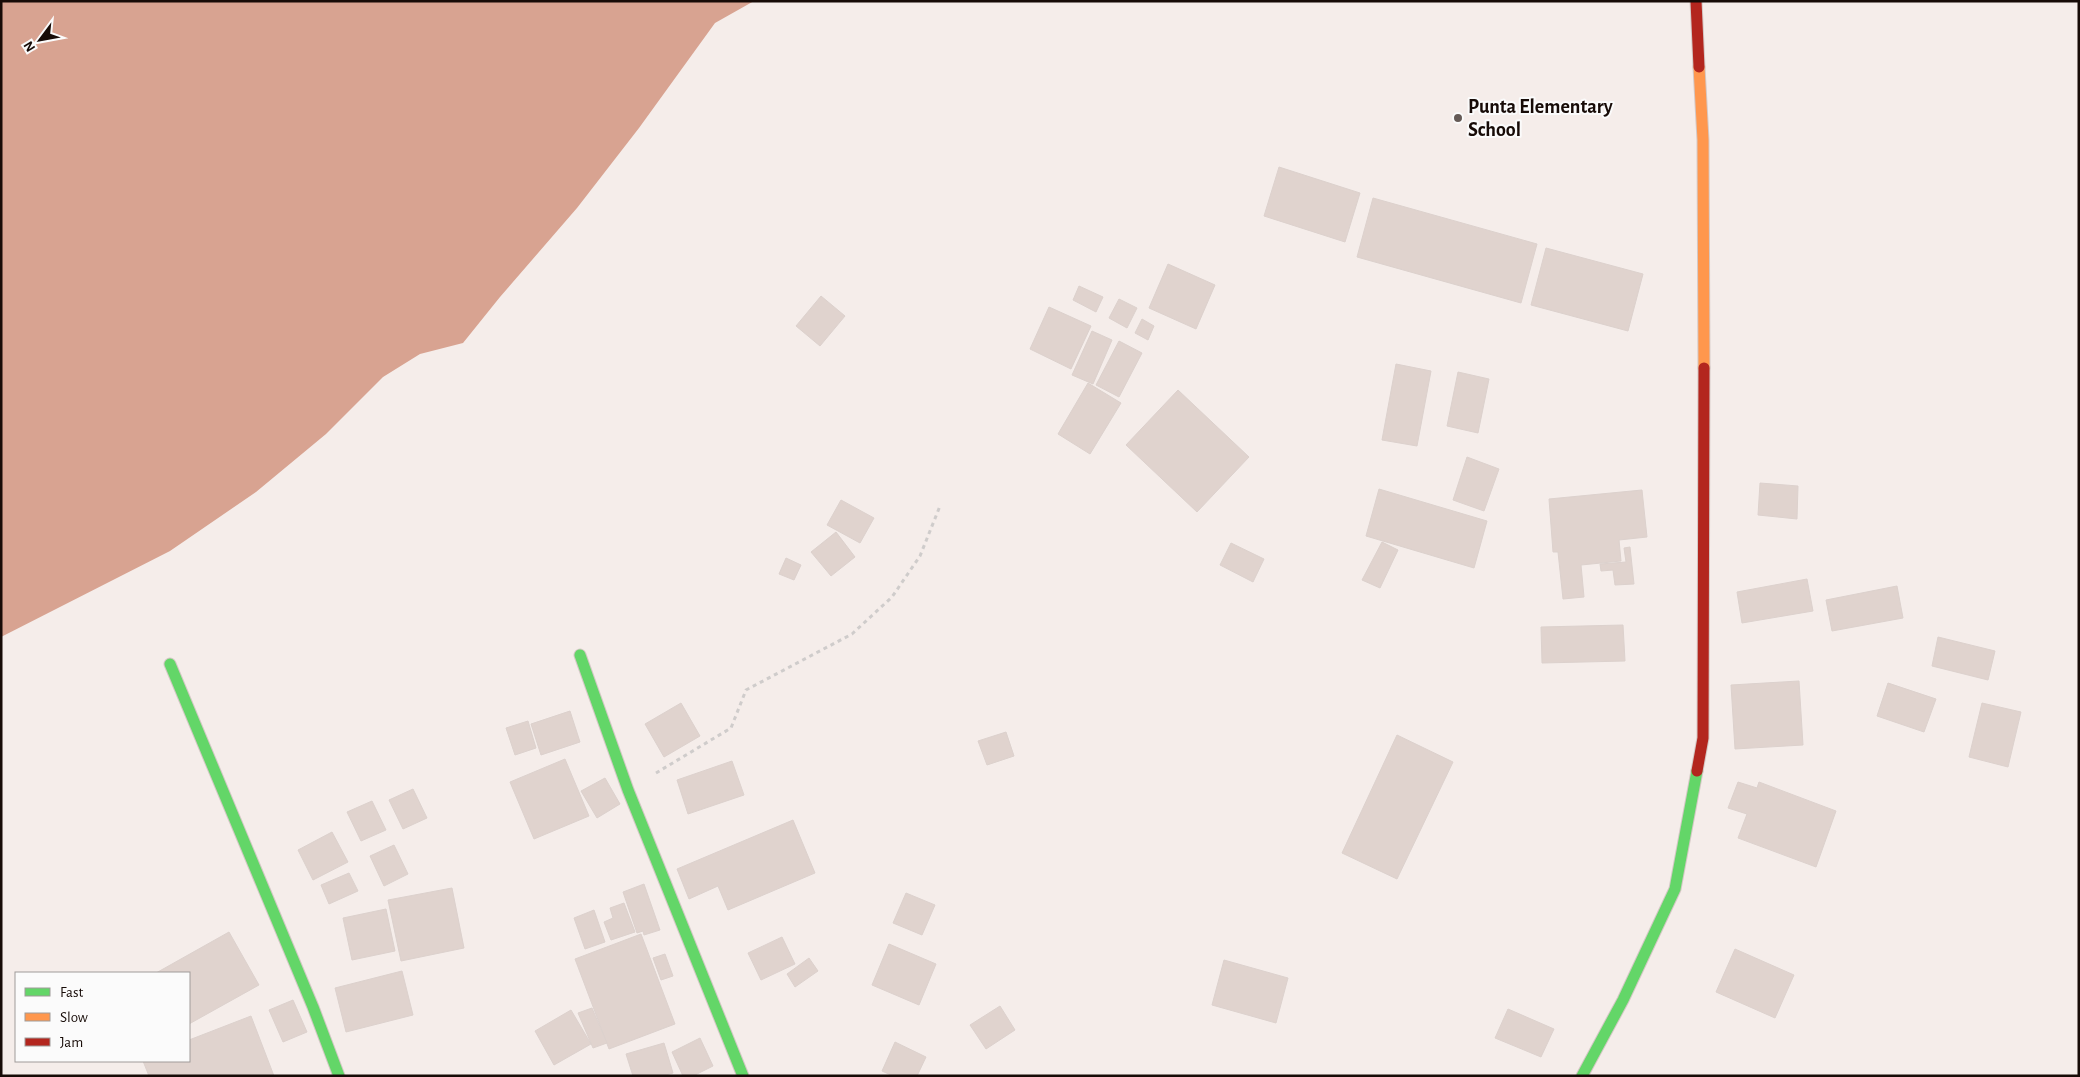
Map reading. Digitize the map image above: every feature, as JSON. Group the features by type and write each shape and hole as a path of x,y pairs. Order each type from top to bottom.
{"street":[{"path":"1582,1076 1623,1000 1675,889 1703,738 1705,442 1703,140 1696,1"},
{"path":"580,654 628,790 743,1076"},
{"path":"170,664 313,1007 339,1076"}],"path":[{"path":"628,790 731,728 746,690 852,634 892,597 920,556 940,506"}],"shaded area":[{"path":"1,1 754,1 715,23 639,128 577,208 463,343 420,354 383,377 326,434 256,492 170,551 1,637"}],"building":[{"path":"1279,167 1360,193 1345,242 1264,216"},
{"path":"1373,198 1537,244 1521,303 1357,257"},
{"path":"1546,248 1643,274 1628,331 1531,305"},
{"path":"1168,264 1215,285 1196,329 1149,308"},
{"path":"1079,286 1103,297 1096,312 1073,300"},
{"path":"821,296 845,316 820,346 796,326"},
{"path":"1119,299 1137,308 1127,328 1109,318"},
{"path":"1049,307 1091,326 1071,369 1030,349"},
{"path":"1142,319 1154,326 1148,340 1135,333"},
{"path":"1092,331 1112,340 1093,384 1072,375"},
{"path":"1119,341 1142,353 1119,397 1096,385"},
{"path":"1396,364 1431,371 1417,446 1382,440"},
{"path":"1458,372 1489,379 1478,433 1447,426"},
{"path":"1088,383 1121,403 1090,454 1058,434"},
{"path":"1178,390 1249,457 1197,512 1126,445"},
{"path":"1467,457 1499,469 1484,511 1453,500"},
{"path":"1760,483 1798,486 1797,519 1758,515"},
{"path":"1379,489 1487,521 1474,568 1366,536"},
{"path":"1642,490 1647,537 1619,540 1621,561 1581,565 1584,597 1563,599 1558,552 1553,552 1549,499"},
{"path":"841,500 874,518 860,543 827,525"},
{"path":"836,532 855,557 831,576 811,552"},
{"path":"1382,542 1398,550 1380,588 1362,580"},
{"path":"1231,543 1264,559 1253,582 1220,565"},
{"path":"1630,547 1634,584 1615,585 1613,570 1601,571 1600,564 1626,562 1624,548"},
{"path":"786,558 801,565 794,580 779,574"},
{"path":"1807,579 1813,611 1742,623 1737,592"},
{"path":"1897,586 1903,618 1832,631 1826,600"},
{"path":"1623,625 1625,661 1542,663 1541,627"},
{"path":"1938,637 1995,651 1988,680 1932,666"},
{"path":"1799,681 1803,745 1735,749 1731,685"},
{"path":"1888,683 1936,699 1924,732 1877,716"},
{"path":"681,703 700,736 664,757 645,724"},
{"path":"1982,703 2021,712 2008,767 1969,757"},
{"path":"570,711 580,742 541,755 531,724"},
{"path":"528,721 536,748 515,755 506,728"},
{"path":"1006,732 1014,756 987,765 978,741"},
{"path":"1397,735 1453,762 1397,879 1342,853"},
{"path":"565,759 589,816 534,839 510,782"},
{"path":"732,761 744,795 688,814 677,780"},
{"path":"605,778 620,804 597,818 581,791"},
{"path":"1738,782 1757,788 1759,782 1836,811 1816,867 1738,838 1747,814 1728,808"},
{"path":"413,789 427,818 403,829 389,800"},
{"path":"372,801 386,830 361,841 347,812"},
{"path":"793,820 815,873 728,910 718,886 689,899 677,869"},
{"path":"332,832 348,862 313,880 298,850"},
{"path":"394,845 408,874 384,886 370,856"},
{"path":"349,873 358,891 329,904 321,885"},
{"path":"644,884 660,930 644,935 643,931 637,933 623,892"},
{"path":"452,888 464,948 401,961 388,900"},
{"path":"906,893 935,905 922,935 893,923"},
{"path":"624,903 635,932 611,940 604,922 613,918 610,908"},
{"path":"386,909 395,951 352,960 343,918"},
{"path":"594,910 605,942 585,949 574,918"},
{"path":"229,932 259,985 190,1023 190,972 158,972"},
{"path":"641,934 675,1024 609,1049 575,959"},
{"path":"782,937 795,964 761,980 748,953"},
{"path":"889,944 936,964 919,1005 872,985"},
{"path":"1735,949 1794,975 1775,1018 1716,992"},
{"path":"665,954 673,976 661,980 653,958"},
{"path":"809,958 818,971 795,987 787,974"},
{"path":"1224,960 1288,978 1276,1023 1212,1005"},
{"path":"402,971 413,1015 346,1032 335,988"},
{"path":"293,1000 307,1032 283,1042 269,1010"},
{"path":"1000,1006 1015,1030 986,1049 970,1025"},
{"path":"592,1008 607,1043 593,1048 578,1013"},
{"path":"1508,1009 1554,1029 1541,1057 1495,1038"},
{"path":"571,1010 591,1044 554,1065 535,1031"},
{"path":"251,1016 274,1076 149,1076 143,1062 190,1062 190,1040"},
{"path":"700,1038 713,1066 693,1076 683,1076 672,1052"},
{"path":"895,1042 926,1057 917,1076 893,1076 882,1071"},
{"path":"664,1043 673,1073 662,1076 633,1076 626,1054"}],"traffic: fast":[{"path":"580,655 628,790 743,1076"},
{"path":"170,664 313,1007 339,1076"},
{"path":"1582,1076 1623,1000 1675,889 1697,771"}],"traffic: slow":[{"path":"1699,67 1703,140 1704,368"}],"traffic: jam":[{"path":"1696,1 1699,67"},
{"path":"1697,771 1703,738 1704,368"}],"place":[{"name":"Punta Elementary School","path":"1458,118"}]}
